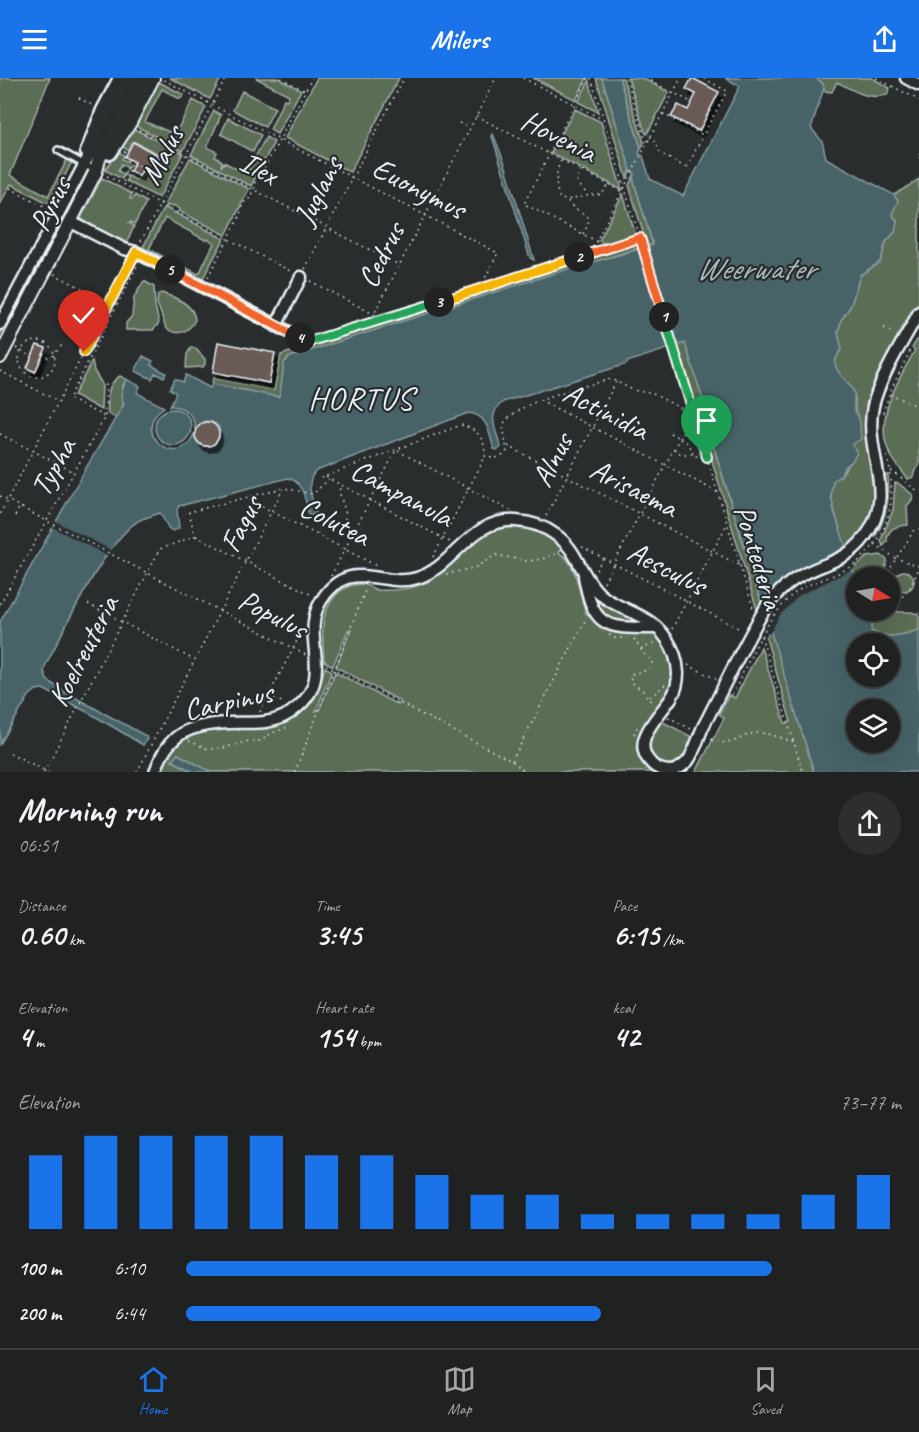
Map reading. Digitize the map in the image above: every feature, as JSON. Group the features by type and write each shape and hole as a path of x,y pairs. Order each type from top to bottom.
{"street":[{"name":"Pyrus","path":"84,164 98,119 119,78"},
{"name":"Pyrus","path":"0,324 130,78"},
{"name":"Pyrus","path":"0,357 141,78"},
{"name":"Pyrus","path":"96,171 129,124 153,78"},
{"path":"906,78 919,85"},
{"path":"70,222 124,249 136,252 308,342"},
{"path":"276,326 301,277"},
{"path":"584,573 599,593 615,604 642,616 657,628 667,639 676,659 678,680 671,698 657,712 644,740 648,760 666,771 672,771 684,765 689,759 726,684 757,636 772,599 788,584 805,573 861,550 880,503 879,474 872,444 873,407 879,389 919,312"},
{"path":"322,600 328,591 345,580 361,575 414,579 436,568 459,547 489,525 510,521 525,522 541,526 563,541 577,557 584,573 591,608 602,621 621,628 657,628"},
{"name":"Carpinus","path":"155,772 160,755 177,735 208,726 267,722 279,719 303,702 321,665 314,630 315,614 322,600"}],"lane":[{"path":"58,150 96,171"}],"path":[{"name":"Euonymus","path":"160,78 498,253 480,289"},
{"name":"Malus","path":"0,514 226,78"},
{"path":"281,78 305,90"},
{"path":"203,288 241,214 244,202 248,201 260,173 312,78"},
{"name":"Juglans","path":"301,277 404,78"},
{"name":"Cedrus","path":"369,324 496,78"},
{"path":"523,78 604,120"},
{"path":"590,78 524,204 609,248"},
{"name":"Pontederia","path":"590,78 727,524 761,623 757,636 788,722 803,772"},
{"path":"626,78 647,143"},
{"path":"645,78 688,101"},
{"path":"590,254 681,78"},
{"path":"686,168 727,91 703,78"},
{"path":"876,78 919,100"},
{"path":"79,98 99,108"},
{"path":"662,114 703,135"},
{"name":"Hovenia","path":"477,117 622,192"},
{"path":"459,123 470,129"},
{"name":"Ilex","path":"132,126 399,265"},
{"path":"650,137 654,139 660,153 690,170"},
{"path":"118,148 126,153 124,158 151,172"},
{"path":"919,153 917,157 919,158"},
{"path":"562,160 557,170 557,193 560,199 601,195 609,185"},
{"path":"122,166 130,169 122,184"},
{"path":"96,171 384,319"},
{"path":"581,171 576,181 588,195"},
{"path":"10,188 52,210"},
{"path":"568,200 573,208 581,210 589,220 589,225 583,234"},
{"path":"308,342 641,240"},
{"name":"Malus","path":"69,399 139,263 136,252"},
{"path":"45,269 110,302"},
{"path":"41,341 51,348 55,355 54,365 42,377 36,378 24,373 18,362 20,350 29,342 41,341"},
{"path":"883,417 889,394 913,343"},
{"path":"7,344 32,357"},
{"path":"41,359 46,360 55,355 62,345"},
{"path":"0,371 58,401"},
{"path":"485,456 492,459 507,451 504,422 517,412 539,400 611,379 633,390 653,394 692,414"},
{"name":"Alnus","path":"541,526 616,381"},
{"path":"105,417 106,384"},
{"path":"889,394 919,406"},
{"name":"Typha","path":"0,604 105,417 69,399"},
{"name":"Actinidia","path":"539,400 717,492"},
{"path":"321,478 461,425 479,433 484,444 485,456 433,557"},
{"path":"670,433 689,446 693,454"},
{"path":"0,434 75,472"},
{"name":"Arisaema","path":"507,446 741,567"},
{"path":"674,449 681,454 707,457"},
{"path":"396,450 520,515 525,522"},
{"path":"757,636 761,623 799,590 843,570 861,550 874,544 888,518 892,496 891,471 885,450"},
{"path":"891,471 899,475 910,487 919,491"},
{"name":"Campanula","path":"325,476 459,547"},
{"path":"322,600 195,536 189,512 284,488 313,494 329,479"},
{"path":"317,535 322,525 340,525 347,518 339,494 341,485"},
{"name":"Fagus","path":"137,772 284,488"},
{"name":"Populus","path":"0,496 321,665 334,669 512,761 525,772"},
{"name":"Colutea","path":"245,498 380,568"},
{"path":"15,516 21,507"},
{"path":"640,649 667,639 727,524"},
{"path":"891,567 913,531 919,529"},
{"name":"Koelreuteria","path":"46,772 160,549 195,536"},
{"name":"Aesculus","path":"563,541 573,543 757,636"},
{"path":"874,544 895,558 919,567 911,586 904,596 900,597"},
{"path":"444,574 474,568 496,555 527,561 563,553"},
{"path":"596,570 603,558"},
{"path":"295,772 371,576"},
{"path":"88,604 195,660"},
{"path":"588,614 589,620"},
{"path":"608,634 615,638 634,638 640,649 652,660 648,670 632,674 630,681 649,697 657,712 721,743 732,743 743,737 762,733 794,742"},
{"path":"676,659 726,684"},
{"path":"649,697 665,685 678,680"},
{"path":"268,696 295,709"},
{"path":"633,739 635,729 640,723"},
{"path":"185,740 208,748 222,748 249,741 261,741 291,724"},
{"path":"10,753 46,772"}],"green space":[{"path":"0,78 50,78 10,175 48,196 67,160 72,162 50,204 11,184 0,204"},
{"path":"170,78 221,78 210,99"},
{"path":"256,78 278,78 301,90 277,134 270,130 284,99 287,100 289,95"},
{"path":"317,78 399,78 350,172 285,138"},
{"path":"533,78 587,78 576,100"},
{"path":"596,78 602,78 631,170 627,178"},
{"path":"619,78 623,78 644,143 639,153 641,148"},
{"path":"628,78 642,78 669,92 647,134 645,132"},
{"path":"816,78 872,78 890,88 887,95 874,96 861,94 837,82 832,92 824,91 823,84"},
{"path":"157,81 184,95 180,99 162,89 145,122 175,134 193,100 206,107 183,151 134,125"},
{"path":"589,81 598,112 578,102"},
{"path":"242,91 275,108 265,127 233,110"},
{"path":"575,109 601,122 622,190 551,153"},
{"path":"214,111 221,115 207,147 217,152 215,157 222,161 221,167 224,162 246,174 266,137 274,142 251,186 191,155"},
{"path":"228,118 261,135 253,152 221,134"},
{"path":"132,128 183,153 159,198 126,181 128,176 137,180 142,171 130,165 128,168 121,164 118,171 123,174 126,171 122,179 105,170 117,151 124,155 122,159 151,174 161,155 133,141 128,150 121,146"},
{"path":"190,158 249,189 226,235 179,211 180,209 173,205 171,207 165,204"},
{"path":"635,173 633,178 653,245 647,246 629,185"},
{"path":"102,178 132,194 130,199 133,199 135,195 146,202 135,224 129,223 134,226 127,243 122,244 90,226 81,218"},
{"path":"919,179 919,303 876,387 877,484 872,517 859,538 844,551 831,488 834,479 841,475 857,452 852,445 855,398 853,391 840,375 835,364 841,349 838,333 841,320 851,305 860,275 880,262 886,242 895,232 897,221 892,214 897,201 894,195"},
{"path":"623,194 636,236 608,245 599,241"},
{"path":"164,207 224,239 201,282 183,272 185,267 198,274 200,272 214,243 208,239 205,240 165,218 149,249 177,264 175,268 141,251"},
{"path":"60,219 64,221 0,344 0,335"},
{"path":"637,243 639,248 304,353 302,348"},
{"path":"144,281 154,287 159,323 153,330 126,330 126,323 132,316 134,297"},
{"path":"161,293 178,299 194,314 195,320 186,330 178,333 166,328 157,303 158,295"},
{"path":"917,340 919,341 919,466 913,477 908,479 889,452 884,426 890,399 915,350 912,348"},
{"path":"686,342 713,433 711,438 762,605 758,613 677,345"},
{"path":"191,348 195,348 205,359 203,367 186,368 187,354"},
{"path":"299,349 300,354 288,358 285,362 278,397 212,384 213,378 274,390 281,355"},
{"path":"92,361 94,371 102,384 101,410 74,395"},
{"path":"120,376 126,379 122,388 124,404 116,418 108,414 108,397 112,383"},
{"path":"888,475 887,507 875,537 871,534 882,506 884,476"},
{"path":"895,483 913,495 907,506 908,525 896,527 890,531 887,542 883,546 881,540 893,510"},
{"path":"511,525 539,530 563,545 559,553 570,563 574,571 586,614 654,634 665,646 672,661 672,686 664,704 641,736 657,772 211,772 178,754 172,760 193,772 158,772 164,767 168,755 183,737 198,731 301,713 317,694 325,667 332,671 316,711 319,710 335,672 398,705 400,701 336,667 351,629 348,630 333,666 324,661 323,626 330,603 341,591 354,585 363,584 386,590 423,584 436,577 438,571 489,529"},
{"path":"881,555 887,560 886,567 854,567 867,557"},
{"path":"900,571 908,571 914,577 914,585 908,591 900,591"},
{"path":"600,597 649,625 615,623 595,607"},
{"path":"900,612 919,613 919,630 900,635 900,633 871,631 869,621 900,621"},
{"path":"771,630 814,772 696,772 724,718 719,714 729,695 735,698 761,647 785,723 791,722 766,638"},
{"path":"659,720 694,738 685,757 678,763 665,765 657,763 648,750 651,731"}],"water":[{"name":"Weerwater","path":"602,78 619,78 641,148 639,153 643,156 650,179 683,196 740,86 725,78 816,78 824,88 811,128 822,141 826,158 894,195 898,201 892,214 897,221 895,232 886,242 880,262 860,275 851,305 841,320 838,333 842,349 835,363 836,368 852,387 854,410 859,418 861,439 852,445 857,452 853,460 833,481 831,496 845,544 844,549 851,567 846,567 846,621 873,621 871,631 875,633 846,633 846,687 900,687 900,635 919,630 919,772 814,772 711,438 713,432 685,343 627,362 627,364 503,402 494,417 501,447 498,450 494,449 484,421 475,414 468,413 316,471 312,475 310,486 316,514 309,516 301,488 294,480 288,478 179,506 177,510 179,528 173,531 169,529 160,513 142,519 129,528 102,562 88,584 44,671 47,680 65,692 146,736 147,739 143,745 43,689 36,690 29,696 0,744 0,622 124,404 121,395 126,379 140,386 137,393 164,407 154,417 151,427 153,436 160,444 178,449 187,445 194,434 198,443 209,446 218,438 220,432 218,426 207,421 195,429 188,412 170,406 176,393 170,389 175,379 183,382 186,375 210,388 212,384 278,397 284,363 290,357 565,270 653,245 633,178 635,173 631,171"},
{"path":"493,134 505,164 534,260 530,258"},
{"path":"143,356 153,361 151,365 166,373 164,377 155,373 152,379 135,371"},
{"path":"173,409 186,414 191,427 186,440 173,445 160,440 155,427 160,414"},
{"path":"178,754 211,772 193,772 172,760"}],"pier":[{"path":"647,243 679,348 670,351 638,246"},
{"path":"53,520 113,551 109,557 50,526"},
{"path":"847,549 855,567 846,567 846,572 800,595 780,615 769,635 760,607 772,591 795,572"}],"building":[{"path":"692,78 719,92 699,131 671,117 678,105 688,110 696,94 686,89"},
{"path":"133,142 160,156 152,171 144,167 139,176 130,171 135,162 125,157"},
{"path":"218,342 275,353 269,383 213,372"},
{"path":"37,345 46,348 35,372 27,368"},
{"path":"202,422 212,422 219,429 219,439 212,446 202,446 195,439 195,429"}],"district":[{"name":"HORTUS","path":"361,398"}],"route":[{"path":"84,352 136,252 308,342 640,238 707,457"}]}
